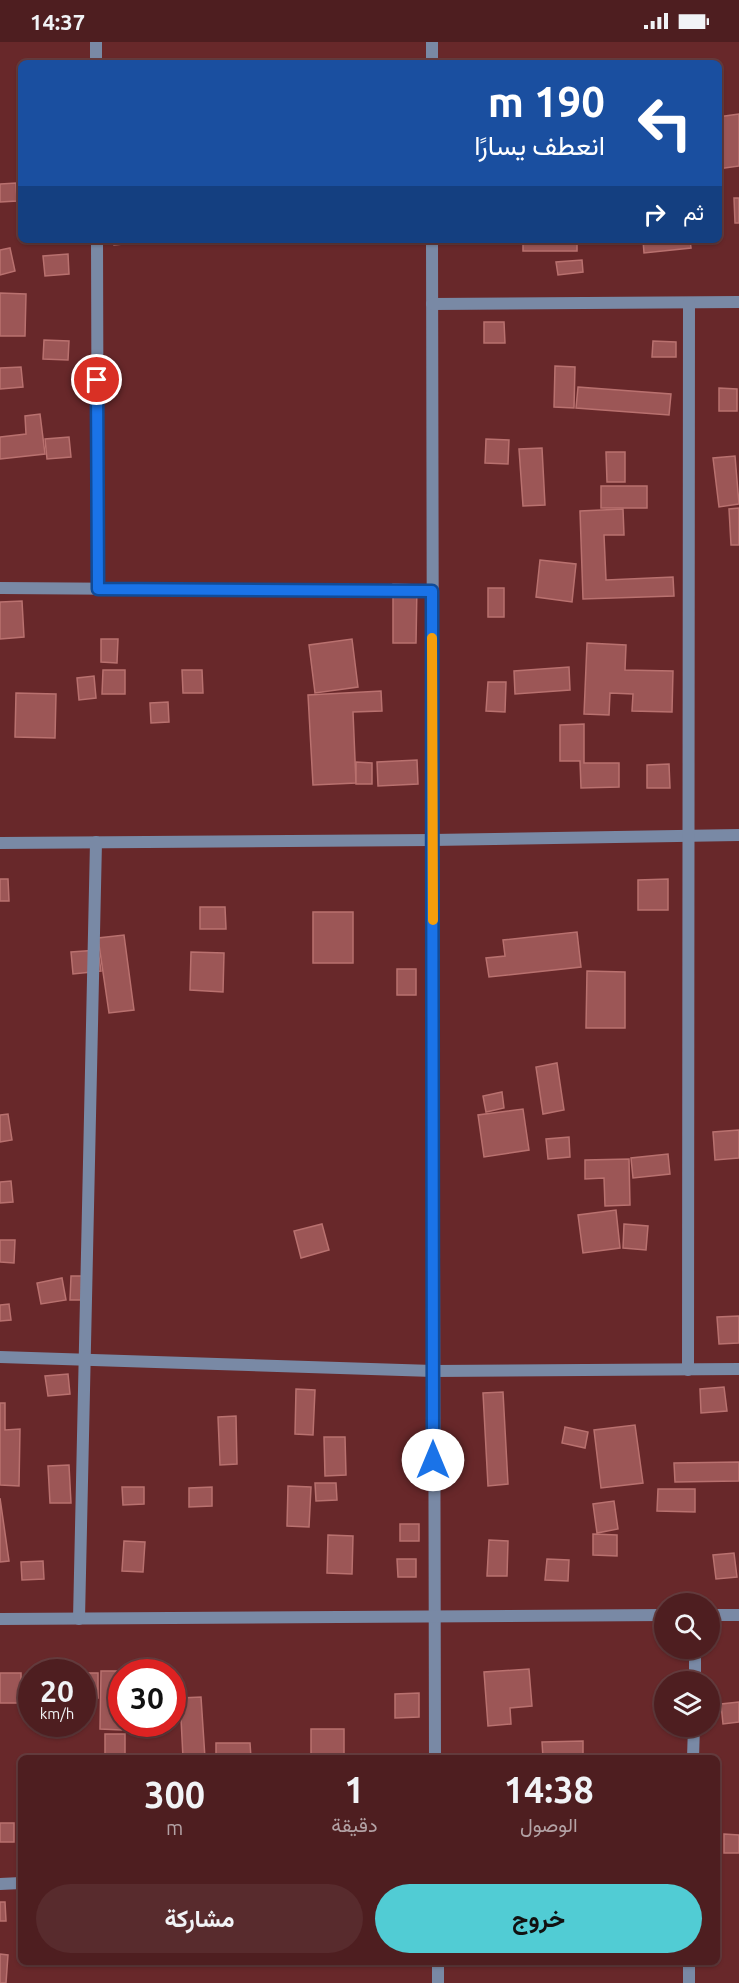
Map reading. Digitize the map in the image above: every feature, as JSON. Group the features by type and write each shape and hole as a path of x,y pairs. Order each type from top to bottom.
{"street":[{"path":"96,42 96,60"},
{"path":"432,42 432,60"},
{"path":"96,243 98,589"},
{"path":"432,243 435,1755"},
{"path":"432,304 739,302"},
{"path":"688,1370 689,303"},
{"path":"0,588 432,591"},
{"path":"0,843 739,835"},
{"path":"79,1619 96,842"},
{"path":"0,1357 433,1371 739,1369"},
{"path":"720,1615 739,1615"},
{"path":"0,1619 654,1616"},
{"path":"693,1755 694,1737"},
{"path":"0,1884 18,1883"},
{"path":"438,1965 438,1983"},
{"path":"689,1965 689,1983"}],"building":[{"path":"739,114 739,166 722,168 722,116"},
{"path":"16,183 17,201 0,202 0,184"},
{"path":"734,198 739,198 739,223 735,223"},
{"path":"523,243 577,243 577,251 523,251"},
{"path":"643,243 690,243 691,248 644,253"},
{"path":"10,248 15,271 0,275 0,250"},
{"path":"68,254 69,274 45,276 43,256"},
{"path":"582,260 583,272 558,275 556,262"},
{"path":"0,293 26,294 25,336 0,336"},
{"path":"484,322 504,322 505,343 484,343"},
{"path":"44,340 69,341 68,360 43,359"},
{"path":"653,341 676,342 676,357 652,357"},
{"path":"555,366 575,367 574,408 554,407"},
{"path":"21,367 23,387 0,389 0,368"},
{"path":"578,387 671,394 669,415 576,408"},
{"path":"719,388 737,389 737,411 719,411"},
{"path":"40,414 45,454 0,459 0,437 26,434 25,416"},
{"path":"69,437 71,457 47,459 45,439"},
{"path":"486,439 509,440 508,464 485,463"},
{"path":"542,448 545,505 523,506 519,449"},
{"path":"606,452 625,452 625,482 607,482"},
{"path":"735,456 739,504 719,507 713,458"},
{"path":"601,486 647,486 647,508 601,508"},
{"path":"739,508 739,545 731,545 729,509"},
{"path":"623,509 624,535 604,535 606,580 673,577 674,596 583,599 580,511"},
{"path":"540,560 576,564 572,602 536,597"},
{"path":"393,584 417,585 416,643 393,643"},
{"path":"488,588 504,588 504,617 488,617"},
{"path":"22,601 24,637 0,639 0,602"},
{"path":"101,639 118,639 117,663 101,662"},
{"path":"352,639 358,687 315,693 309,645"},
{"path":"587,643 626,645 625,670 673,671 672,712 632,711 633,694 610,693 609,715 584,714"},
{"path":"569,667 570,690 515,694 514,671"},
{"path":"103,670 125,670 125,694 102,694"},
{"path":"182,670 202,670 203,693 183,693"},
{"path":"94,676 96,698 79,700 77,678"},
{"path":"488,682 506,682 505,712 486,711"},
{"path":"381,691 382,711 353,712 356,783 313,785 308,695"},
{"path":"16,693 56,694 55,738 15,737"},
{"path":"168,702 169,722 151,723 150,703"},
{"path":"584,724 584,763 619,763 619,787 581,788 580,761 560,761 560,725"},
{"path":"417,760 418,784 378,786 377,762"},
{"path":"356,762 372,763 372,784 356,784"},
{"path":"669,764 670,788 647,788 647,765"},
{"path":"0,879 8,879 9,901 0,901"},
{"path":"668,879 668,910 638,910 638,880"},
{"path":"200,907 225,907 226,929 200,929"},
{"path":"313,912 353,912 353,963 313,963"},
{"path":"577,932 581,967 489,977 486,958 505,956 503,940"},
{"path":"124,935 134,1010 109,1013 98,938"},
{"path":"98,950 101,971 73,974 71,952"},
{"path":"191,952 224,953 223,992 190,990"},
{"path":"397,969 416,969 416,995 397,995"},
{"path":"587,971 625,972 625,1028 586,1028"},
{"path":"557,1063 564,1110 543,1114 536,1067"},
{"path":"502,1092 504,1108 486,1112 483,1096"},
{"path":"523,1109 529,1150 484,1157 478,1115"},
{"path":"8,1114 12,1140 0,1142 0,1115"},
{"path":"739,1130 739,1158 715,1160 713,1132"},
{"path":"569,1137 570,1157 548,1159 546,1139"},
{"path":"668,1154 670,1174 633,1178 631,1158"},
{"path":"629,1159 630,1205 605,1206 604,1178 585,1179 585,1160"},
{"path":"11,1181 13,1202 0,1203 0,1182"},
{"path":"616,1210 620,1248 583,1253 578,1215"},
{"path":"322,1224 329,1250 301,1258 294,1231"},
{"path":"624,1224 648,1226 646,1250 623,1248"},
{"path":"0,1240 15,1240 14,1263 0,1262"},
{"path":"71,1276 86,1276 86,1300 70,1300"},
{"path":"62,1278 66,1300 41,1304 37,1283"},
{"path":"9,1304 11,1320 0,1321 0,1305"},
{"path":"739,1316 739,1343 719,1344 717,1317"},
{"path":"68,1374 70,1394 48,1396 45,1376"},
{"path":"724,1387 727,1411 701,1413 700,1389"},
{"path":"296,1389 315,1390 313,1435 295,1434"},
{"path":"503,1392 508,1484 488,1486 483,1393"},
{"path":"0,1403 5,1403 5,1430 20,1429 19,1486 0,1485"},
{"path":"236,1416 237,1464 220,1465 218,1417"},
{"path":"635,1425 643,1483 601,1488 594,1430"},
{"path":"565,1427 588,1432 585,1448 562,1443"},
{"path":"324,1437 345,1437 346,1475 325,1476"},
{"path":"739,1462 739,1481 675,1482 674,1463"},
{"path":"69,1465 71,1503 50,1503 48,1466"},
{"path":"315,1483 336,1483 337,1500 316,1501"},
{"path":"288,1486 311,1487 309,1527 287,1526"},
{"path":"122,1487 144,1487 144,1504 123,1505"},
{"path":"212,1487 212,1506 189,1507 189,1488"},
{"path":"658,1489 695,1489 695,1512 657,1511"},
{"path":"0,1498 9,1561 0,1562"},
{"path":"614,1501 618,1529 597,1533 593,1504"},
{"path":"400,1524 419,1524 419,1541 400,1541"},
{"path":"593,1534 617,1535 617,1556 593,1555"},
{"path":"328,1535 353,1536 352,1574 327,1573"},
{"path":"489,1540 508,1541 507,1576 487,1576"},
{"path":"124,1541 145,1542 143,1572 122,1571"},
{"path":"734,1553 737,1577 716,1579 713,1555"},
{"path":"397,1559 416,1559 416,1577 398,1577"},
{"path":"547,1559 569,1560 568,1581 545,1580"},
{"path":"43,1561 44,1579 22,1580 21,1562"},
{"path":"529,1669 532,1706 510,1708 511,1724 488,1726 484,1672"},
{"path":"101,1671 108,1671 108,1729 100,1729"},
{"path":"0,1673 18,1673 18,1703 0,1703"},
{"path":"96,1673 98,1673 98,1698 96,1698"},
{"path":"419,1693 419,1717 395,1718 395,1694"},
{"path":"201,1697 205,1755 183,1755 182,1737 186,1737 186,1698"},
{"path":"739,1702 739,1722 723,1724 721,1704"},
{"path":"311,1729 344,1729 344,1755 311,1755"},
{"path":"105,1734 108,1734 108,1737 125,1737 125,1755 105,1755"},
{"path":"583,1741 583,1755 543,1755 542,1742"},
{"path":"216,1743 250,1743 251,1755 216,1755"},
{"path":"0,1823 14,1823 14,1842 0,1842"},
{"path":"724,1834 739,1835 739,1853 724,1853"},
{"path":"0,1902 5,1902 6,1921 0,1921"},
{"path":"0,1954 8,1955 6,1983 0,1983"}],"slow traffic":[{"path":"432,638 433,920"}],"route":[{"path":"97,380 98,589 432,591 433,1460"}]}
